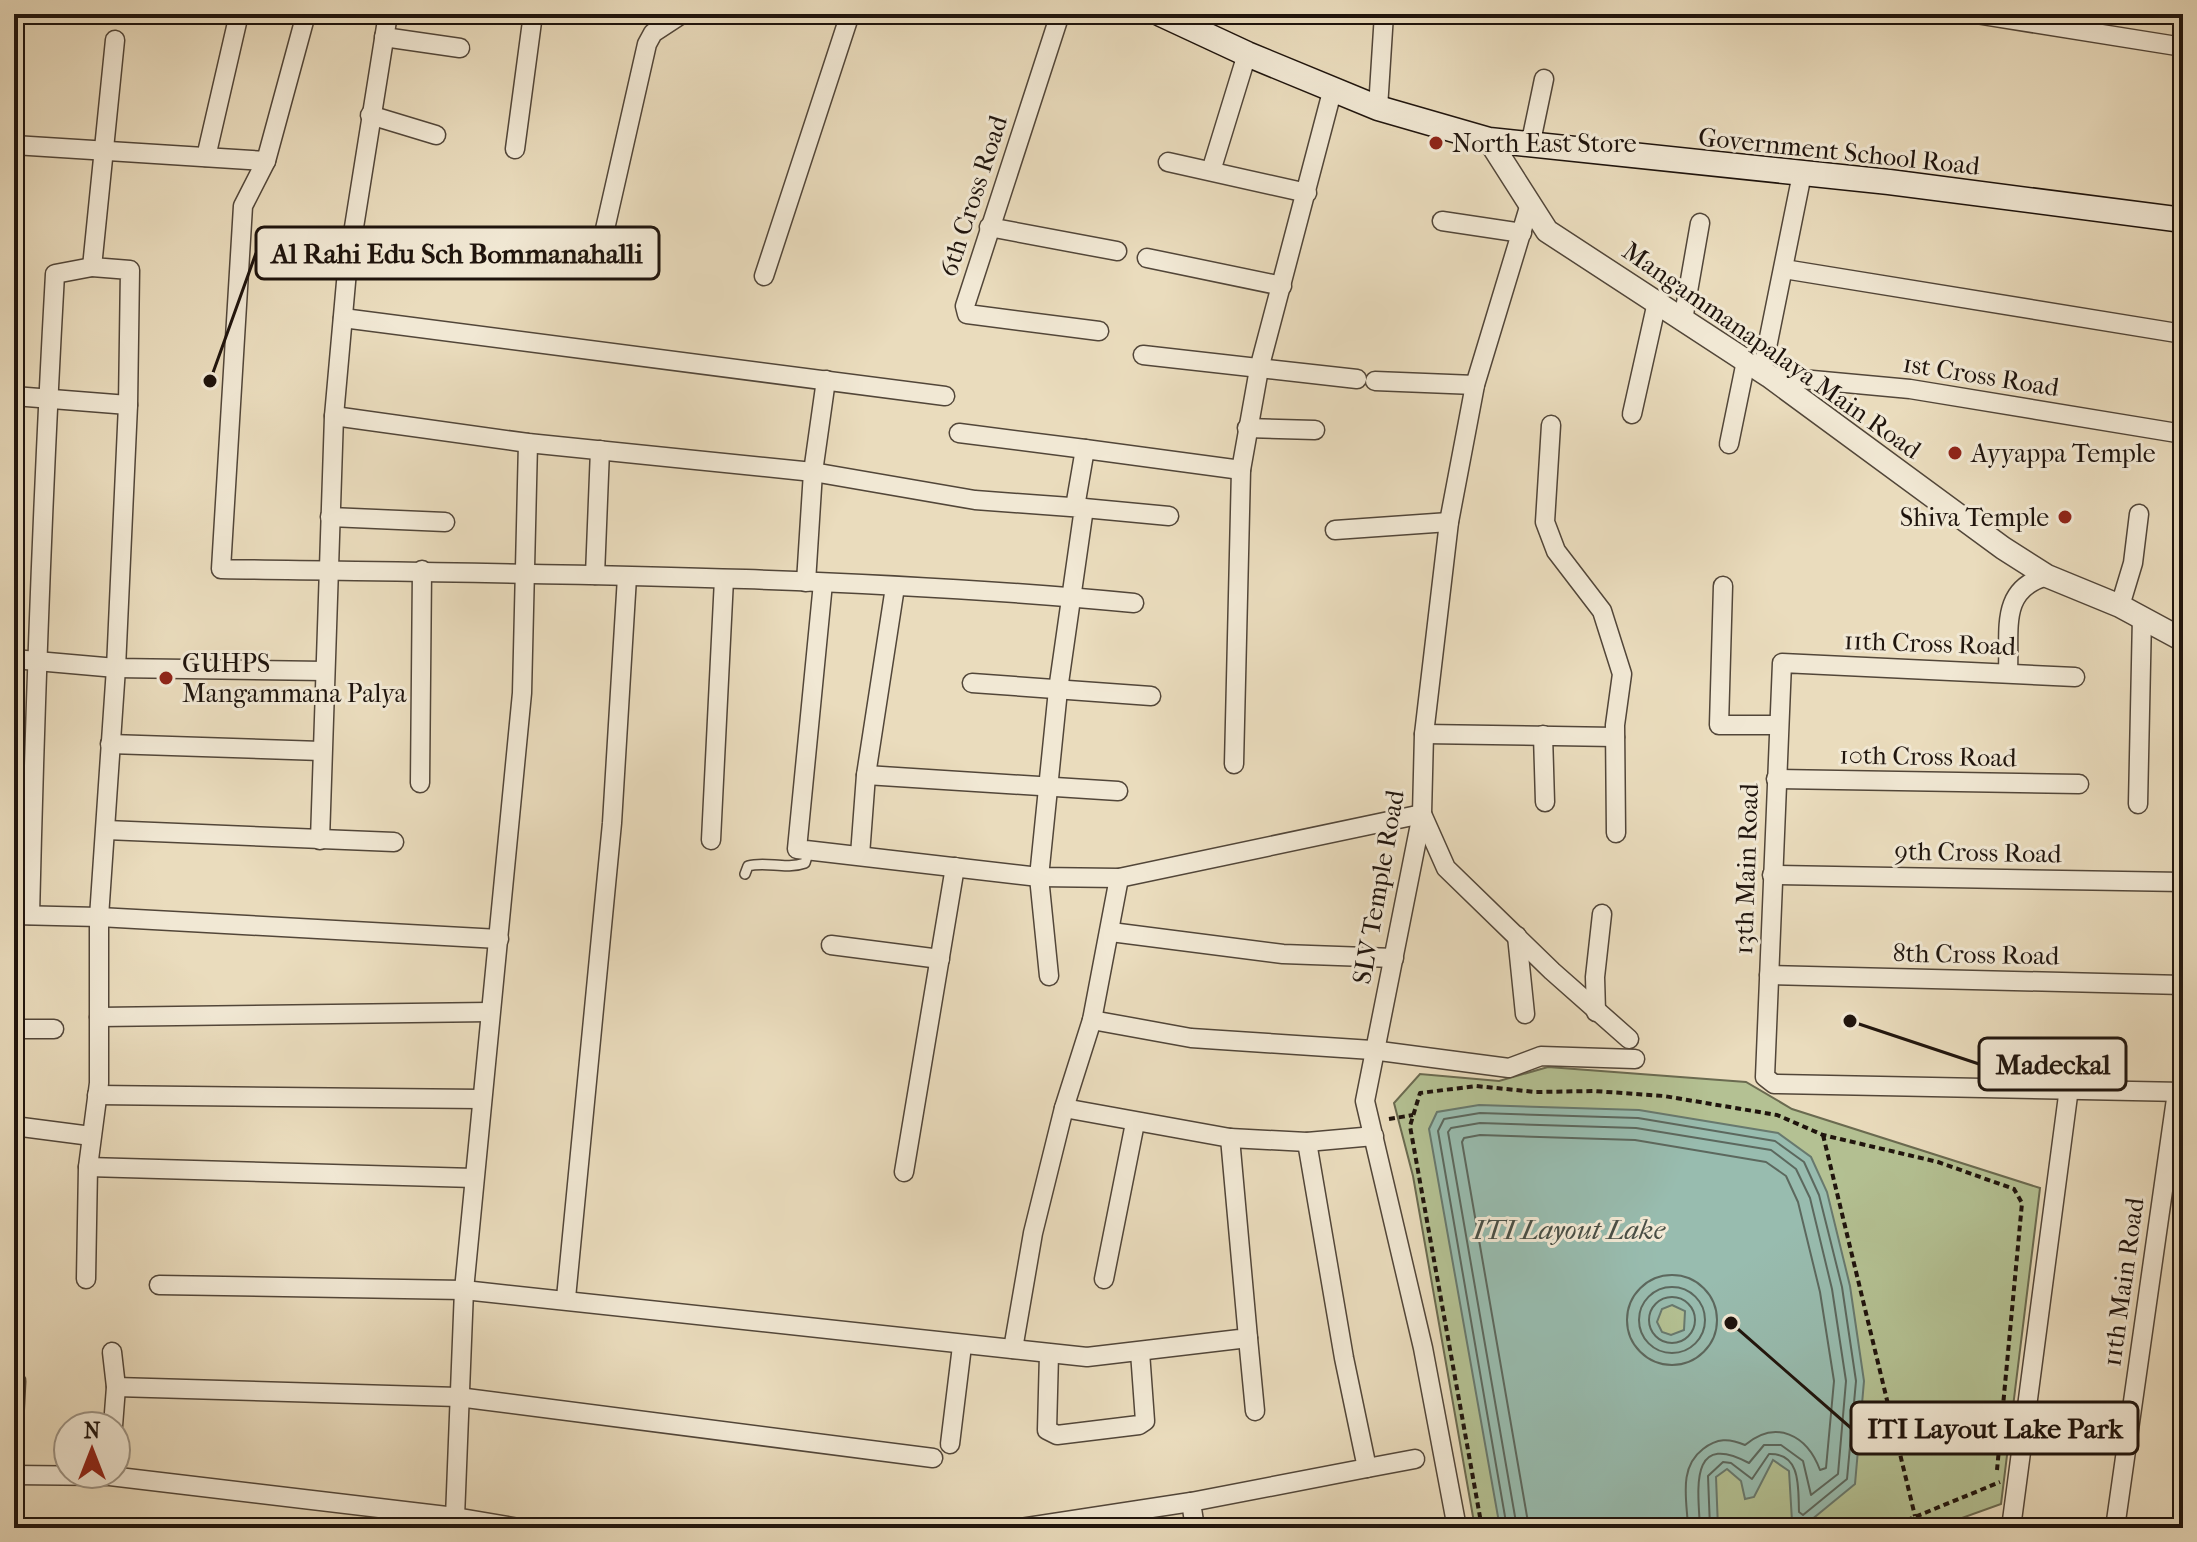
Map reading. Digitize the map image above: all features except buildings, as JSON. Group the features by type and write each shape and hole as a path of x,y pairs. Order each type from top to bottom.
{"main road":[{"name":"Government School Road","path":"1161,14 1247,54 1378,108 1489,140 2183,220"}],"street":[{"path":"206,157 239,14"},
{"path":"306,14 266,161 243,206 221,569 525,572 815,582 1134,603"},
{"path":"320,840 334,416 343,318 370,115 388,14"},
{"path":"515,149 533,14"},
{"path":"600,251 645,53 653,33 682,14"},
{"path":"764,276 850,14"},
{"name":"6th Cross Road","path":"1060,14 965,306 967,314 1099,331"},
{"path":"1378,108 1384,14"},
{"path":"1976,14 2183,47"},
{"path":"384,37 460,48"},
{"path":"92,267 115,40"},
{"path":"1211,171 1247,54"},
{"path":"1530,146 1544,79"},
{"path":"1234,764 1241,470 1247,428 1259,369 1333,88"},
{"path":"370,115 436,135"},
{"name":"Mangammanapalaya Main Road","path":"1489,140 1547,231 1759,370 2003,548 2047,576 2120,606 2183,640"},
{"path":"14,145 266,161"},
{"path":"1168,162 1307,193"},
{"path":"1729,444 1759,370 1784,269 1802,174"},
{"name":"SLV Temple Road","path":"1457,1528 1423,1348 1365,1101 1372,1050 1394,958 1422,814 1424,734 1449,522 1475,385 1529,207"},
{"path":"1442,221 1522,233"},
{"path":"1683,320 1700,223"},
{"path":"989,227 1117,251"},
{"path":"1147,258 1282,286"},
{"path":"86,1279 88,1167 97,1095 99,917 116,668 128,405 130,270 92,267 55,274 40,541 40,661 22,915 99,917 499,939"},
{"path":"1784,269 2183,334"},
{"path":"1632,414 1657,302"},
{"path":"343,318 945,396"},
{"path":"1143,355 1366,380 1475,385"},
{"name":"1st Cross Road","path":"1759,370 1910,389 2183,434"},
{"path":"826,380 813,472 815,582 797,849 1039,877 1119,878 1422,814 1446,868 1596,1012 1629,1039"},
{"path":"14,396 128,405"},
{"path":"334,416 528,443 813,472 975,500 1169,516"},
{"path":"1551,425 1545,522 1556,551 1602,611 1622,674 1615,737 1616,833"},
{"path":"1247,428 1315,430"},
{"path":"959,433 1241,470"},
{"path":"455,1517 464,1290 522,693 528,443"},
{"path":"1049,976 1039,877 1058,690 1073,597 1085,449"},
{"path":"595,575 600,450"},
{"path":"2120,606 2133,563 2139,514"},
{"path":"330,517 445,522"},
{"path":"1335,530 1449,522"},
{"path":"420,783 422,570"},
{"path":"2008,671 2014,595 2024,585 2047,576"},
{"path":"566,1298 612,823 627,577"},
{"path":"711,840 724,579"},
{"path":"1723,586 1719,725 1777,725"},
{"path":"860,855 866,775 895,587"},
{"path":"2138,804 2142,617"},
{"path":"14,659 116,668 325,671"},
{"name":"11th Cross Road","path":"1782,663 2008,671 2075,677"},
{"name":"13th Main Road","path":"1782,663 1777,725 1765,1077 1774,1084 2069,1088"},
{"path":"972,683 1151,696"},
{"path":"1424,734 1615,737"},
{"path":"1543,735 1545,802"},
{"path":"110,744 321,751"},
{"path":"866,775 1118,791"},
{"name":"10th Cross Road","path":"1776,779 2079,784"},
{"path":"106,830 394,842"},
{"path":"904,1172 955,867"},
{"name":"9th Cross Road","path":"1772,875 2183,882"},
{"path":"1013,1349 1033,1233 1064,1108 1092,1020 1119,878"},
{"path":"1596,1012 1595,977 1602,914"},
{"path":"1111,932 1283,954 1394,958"},
{"path":"1517,936 1525,1014"},
{"path":"831,945 940,959"},
{"name":"8th Cross Road","path":"1769,975 2183,985"},
{"path":"99,1017 490,1012"},
{"path":"1092,1020 1220,1041 1372,1050 1509,1068 1541,1056 1635,1059"},
{"path":"14,1029 54,1029"},
{"path":"2011,1528 2069,1088 2180,1092"},
{"name":"11th Main Road","path":"2115,1528 2180,1092"},
{"path":"97,1095 481,1099"},
{"path":"1064,1108 1230,1138 1307,1142 1372,1129"},
{"path":"1104,1279 1135,1123"},
{"path":"14,1126 91,1136"},
{"path":"1230,1138 1255,1411"},
{"path":"1307,1142 1344,1358 1367,1468"},
{"path":"88,1167 474,1178"},
{"path":"159,1285 464,1290 566,1298 962,1346 1087,1357 1248,1338"},
{"path":"950,1444 962,1346"},
{"path":"112,1352 116,1387 114,1410"},
{"path":"1049,1354 1045,1417 1047,1430 1057,1435 1139,1425 1145,1421 1140,1352"},
{"path":"14,1420 16,1381"},
{"path":"116,1387 458,1397 933,1458"},
{"path":"1021,1528 1191,1502 1415,1459"},
{"path":"14,1475 52,1475"},
{"path":"132,1478 455,1517 476,1524 519,1528"},
{"path":"1191,1502 1195,1528"}],"lane":[{"path":"745,874 748,866 755,864 787,868 805,863 809,850"}],"path":[{"path":"1482,1528 1410,1126 1420,1093 1476,1086 1536,1092 1594,1091 1664,1096 1777,1115 1823,1135 1938,1162 2014,1189 2022,1203 1996,1484"},
{"path":"1372,1129 1413,1115"},
{"path":"1823,1135 1915,1516"},
{"path":"1888,1528 2018,1475"}],"green space":[{"name":"ITI Layout Lake","path":"1548,1067 1746,1082 1792,1109 2040,1188 2001,1504 1934,1528 1475,1528 1413,1176 1394,1103 1420,1074 1499,1081"}],"water":[{"name":"ITI Layout Lake","path":"1479,1105 1639,1110 1778,1133 1811,1157 1827,1192 1850,1286 1864,1381 1855,1484 1805,1525 1792,1521 1789,1471 1773,1460 1754,1497 1745,1499 1741,1481 1727,1469 1716,1477 1718,1528 1500,1528 1429,1129 1437,1112","holes":["1672,1305 1685,1311 1684,1330 1671,1335 1662,1332 1657,1322 1662,1309"]}],"place":[{"name":"North East Store","path":"1436,143"},
{"name":"Al Rahi Edu Sch Bommanahalli","path":"210,381"},
{"name":"Ayyappa Temple","path":"1955,453"},
{"name":"Shiva Temple","path":"2065,517"},
{"name":"GUHPS Mangammana Palya","path":"166,678"},
{"name":"Madeckal","path":"1850,1021"},
{"name":"ITI Layout Lake Park","path":"1731,1323"}]}
